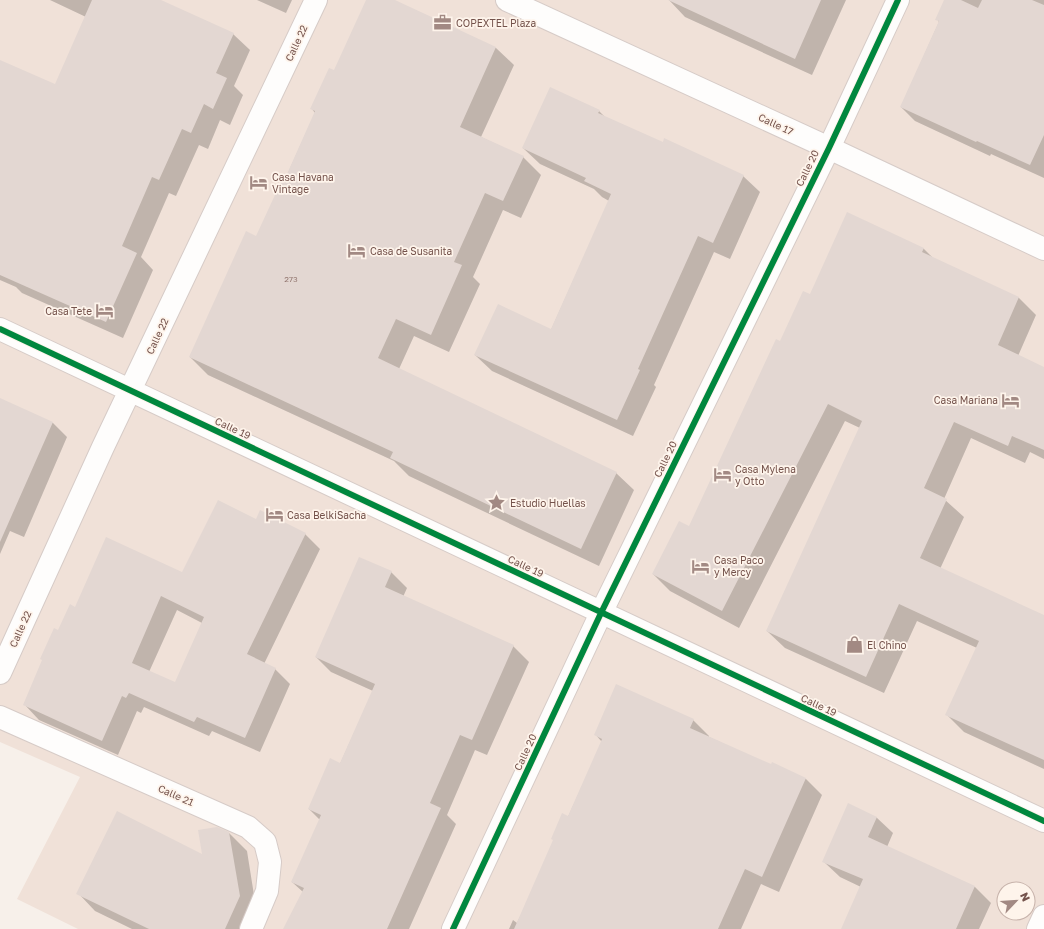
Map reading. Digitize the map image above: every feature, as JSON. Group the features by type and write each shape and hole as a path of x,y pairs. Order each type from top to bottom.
{"street":[{"name":"Calle 22","path":"0,673 103,447 316,0"},
{"name":"Calle 17","path":"507,0 1044,249"},
{"name":"Calle 20","path":"453,929 601,613 829,148 898,0"},
{"name":"Calle 19","path":"0,330 1044,822"},
{"name":"Calle 21","path":"0,717 248,827 265,842 270,862 267,891 251,929"},
{"path":"1038,929 1044,916"}],"shaded area":[{"path":"0,0 1044,0 1044,929 78,929 17,899 80,777 0,742"}],"building":[{"path":"92,0 161,0 234,33 216,73 227,78 213,109 204,104 191,133 182,129 159,180 152,177 122,246 137,253 106,322 0,275 0,60 55,84"},
{"path":"366,0 395,0 496,47 460,127 524,156 503,201 485,193 454,262 462,265 431,335 396,319 378,358 617,472 581,549 390,458 393,452 189,357 246,231 256,236 281,182 283,183 315,111 310,109 329,68 334,70"},
{"path":"668,0 821,0 795,59"},
{"path":"944,0 961,0 978,8 982,0 1032,0 1044,5 1044,135 1030,165 900,107 939,21 935,20"},
{"path":"550,87 600,110 598,113 663,142 664,138 744,175 713,243 698,236 638,369 640,370 617,420 474,355 498,304 551,329 611,194 584,181 586,178 522,148"},
{"path":"847,212 924,248 922,252 1019,297 998,345 1044,367 1044,450 1012,436 1008,446 954,422 924,488 947,499 920,558 1044,615 1044,760 945,715 979,641 899,604 866,677 766,631 862,421 828,404 722,611 652,574 679,521 689,526 776,339 780,341 803,291 810,294"},
{"path":"0,398 53,422 0,542"},
{"path":"218,500 256,519 260,510 306,533 247,654 276,668 245,738 197,717 194,722 129,693 126,698 122,696 102,741 23,705 42,660 40,659 54,628 58,630 70,604 75,607 106,537 182,572","holes":["161,596 204,617 175,682 132,663"]},
{"path":"359,557 392,571 385,587 514,645 472,740 460,735 430,803 441,808 387,929 283,929 304,888 291,882 321,815 308,809 330,758 340,763 375,684 315,657"},
{"path":"616,684 694,719 690,728 771,764 772,762 806,778 762,877 745,869 718,929 514,929 553,840 551,839 562,813 568,816 602,739 594,735"},
{"path":"848,803 877,817 868,837 975,886 956,929 841,929 863,879 822,862"},
{"path":"117,811 202,854 198,830 217,827 229,832 240,896 225,929 149,929 76,894"}],"cycle path":[{"path":"453,929 601,613 829,148 898,0"},
{"path":"0,329 1044,821"}],"place":[{"name":"COPEXTEL Plaza","path":"443,23"},
{"name":"Casa Havana Vintage","path":"259,183"},
{"name":"Casa de Susanita","path":"357,251"},
{"name":"Casa Tete","path":"105,311"},
{"name":"Casa Mariana","path":"1011,400"},
{"name":"Casa Mylena y Otto","path":"722,475"},
{"name":"Estudio Huellas","path":"497,503"},
{"name":"Casa BelkiSacha","path":"274,515"},
{"name":"Casa Paco y Mercy","path":"701,566"},
{"name":"El Chino","path":"854,645"}]}
